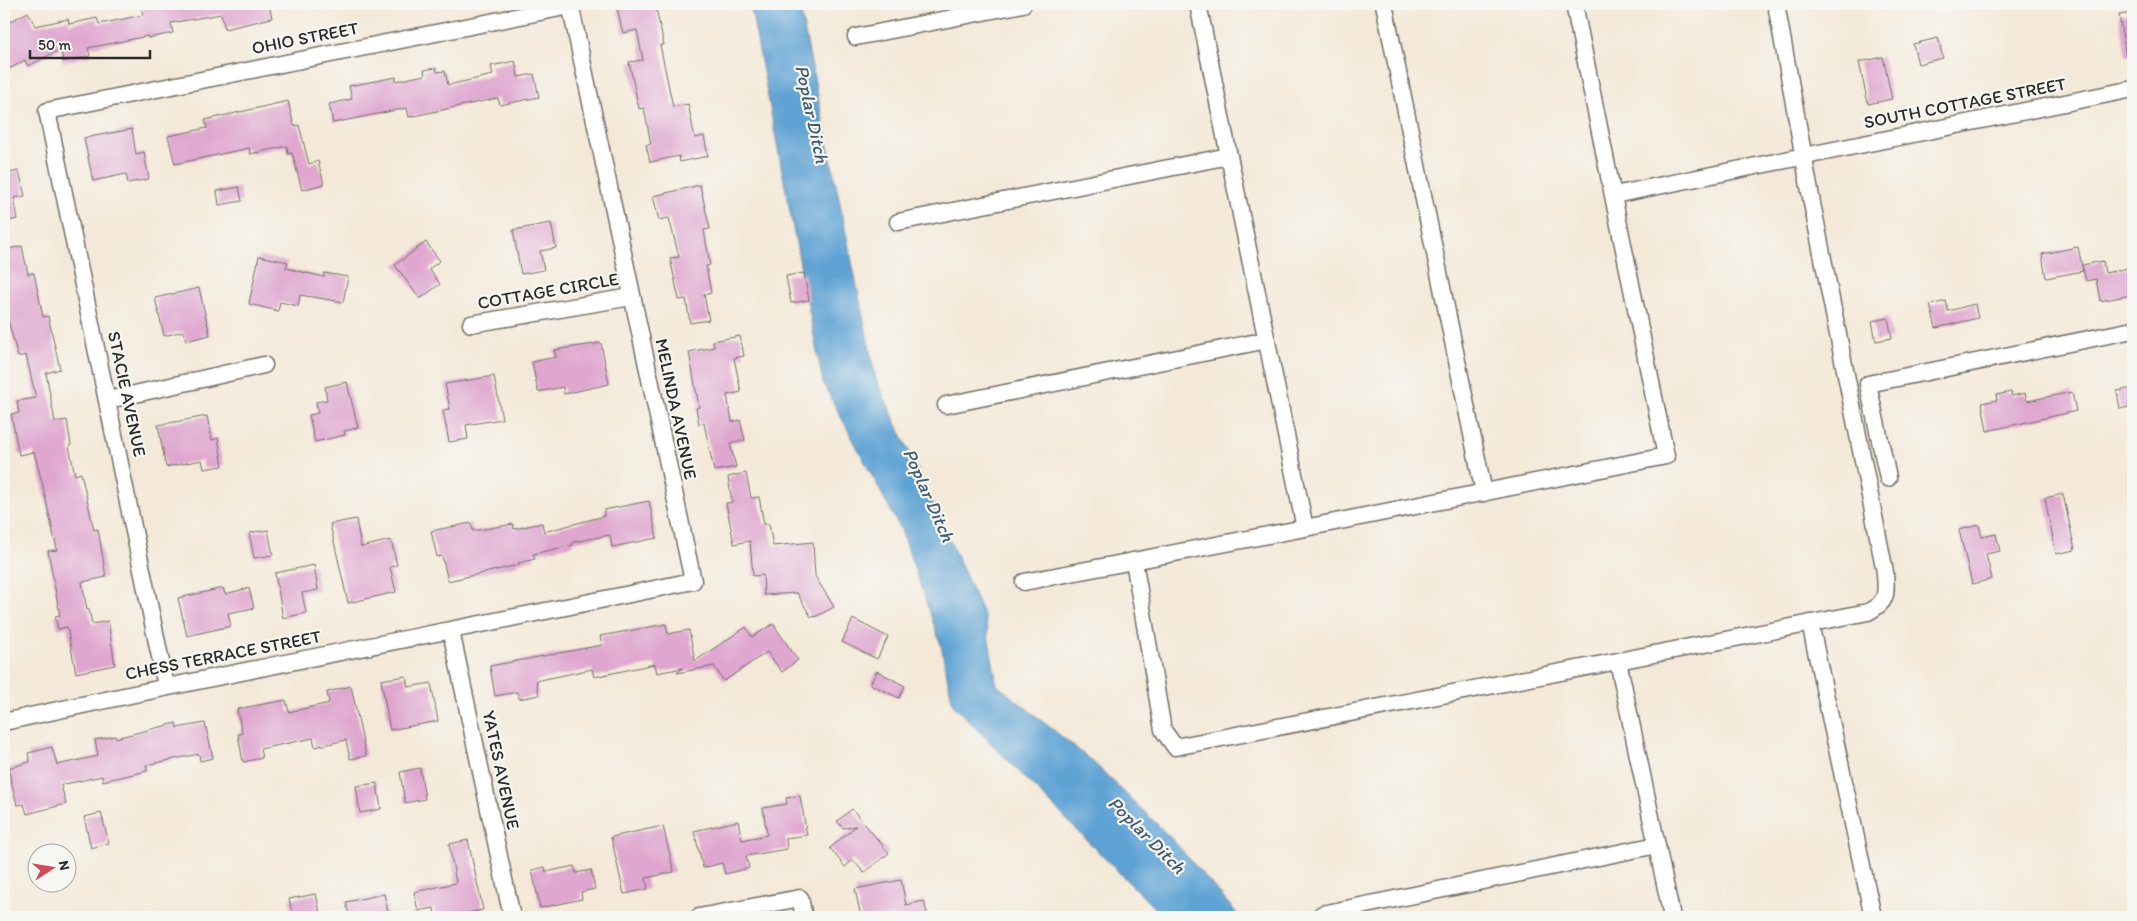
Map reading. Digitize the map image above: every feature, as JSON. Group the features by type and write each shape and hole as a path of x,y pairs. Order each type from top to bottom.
{"street":[{"path":"856,37 1023,4"},
{"path":"1198,4 1305,528"},
{"path":"1384,4 1484,493"},
{"path":"1024,582 1666,456 1574,4"},
{"path":"1134,561 1163,730 1175,747 1868,612 1880,606 1886,595 1885,572 1812,203 1776,4"},
{"name":"OHIO STREET","path":"47,110 570,5"},
{"name":"MELINDA AVENUE","path":"451,631 693,580 570,5"},
{"name":"SOUTH COTTAGE STREET","path":"1614,195 2133,90"},
{"name":"STACIE AVENUE","path":"47,110 166,686"},
{"path":"898,222 1229,156"},
{"name":"COTTAGE CIRCLE","path":"471,324 631,297"},
{"path":"1888,478 1868,384 2133,330"},
{"path":"946,405 1267,340"},
{"path":"108,400 264,365"},
{"path":"1810,623 1872,917"},
{"name":"CHESS TERRACE STREET","path":"4,722 166,686 451,631"},
{"name":"YATES AVENUE","path":"451,631 512,917"},
{"path":"1618,660 1672,917"},
{"path":"1322,914 1657,845"},
{"path":"699,917 800,898 804,917"}],"water":[{"name":"Poplar Ditch","path":"750,4 799,4 876,379 985,618 997,685 1091,760 1171,838 1240,917 1163,917 953,705 941,645 901,530 823,383"}],"building":[{"path":"141,4 269,4 272,18 225,29 221,14 171,23 173,33 88,48 90,56 63,62 61,49 28,66 25,60 4,72 4,25 28,12 35,26 68,19 69,24 97,18 99,24 143,15"},
{"path":"616,4 655,4 664,45 660,45 673,107 688,104 695,138 704,136 708,156 680,162 679,156 650,162 646,145 651,144 644,108 639,109 629,62 643,60 637,30 623,33"},
{"path":"2133,13 2133,55 2126,56 2119,15"},
{"path":"1938,38 1943,58 1918,64 1913,44"},
{"path":"1883,57 1892,99 1868,104 1859,62"},
{"path":"515,61 518,77 534,74 539,97 500,105 498,98 409,117 407,108 333,123 329,104 352,99 349,86 396,77 396,81 425,75 424,70 436,68 437,72 445,71 448,85 493,75 491,66"},
{"path":"288,101 294,126 299,125 309,164 318,161 324,184 302,190 292,153 288,154 287,146 250,154 249,148 175,164 168,136 207,128 205,120"},
{"path":"132,129 136,154 144,152 149,179 128,183 126,174 93,181 84,138"},
{"path":"19,171 25,196 14,198 18,219 4,222 4,174"},
{"path":"700,185 710,229 704,230 710,265 706,266 711,293 704,295 709,320 690,323 686,299 679,300 670,258 679,257 669,218 659,220 653,196"},
{"path":"239,187 242,201 219,205 217,191"},
{"path":"551,223 556,248 540,251 544,270 521,274 513,230"},
{"path":"426,242 440,261 429,269 440,284 420,299 395,265"},
{"path":"22,246 28,274 34,273 43,317 48,316 60,369 46,373 55,422 67,420 71,445 69,446 75,475 81,473 94,530 98,529 106,577 82,582 87,610 89,609 92,624 108,621 115,665 76,673 67,627 58,629 55,616 60,615 48,551 57,550 42,482 34,452 19,455 11,414 19,413 17,401 36,398 26,355 18,357 4,305 4,250"},
{"path":"2078,247 2083,271 2046,278 2042,254"},
{"path":"259,256 288,262 286,268 324,277 324,273 348,277 343,302 300,295 298,306 280,302 278,311 249,304"},
{"path":"2103,261 2105,273 2133,267 2133,289 2130,290 2131,295 2100,301 2096,279 2086,281 2082,265"},
{"path":"804,273 809,300 791,303 786,276"},
{"path":"199,288 210,335 186,341 183,331 164,336 155,298"},
{"path":"1946,301 1948,311 1975,304 1978,318 1936,328 1930,305"},
{"path":"1888,318 1892,338 1876,341 1872,321"},
{"path":"740,336 744,356 734,358 741,392 727,395 732,422 740,420 745,440 730,443 736,467 714,471 704,423 699,424 696,408 699,407 689,352 714,347 713,341"},
{"path":"601,343 609,384 564,394 563,387 538,392 532,362 556,357 554,350"},
{"path":"494,376 502,419 466,425 468,439 449,442 443,410 450,409 445,384"},
{"path":"347,382 358,428 344,431 345,435 315,442 309,415 318,413 316,402 327,400 325,387"},
{"path":"2133,388 2133,406 2120,409 2117,391"},
{"path":"2011,392 2012,396 2025,393 2027,401 2072,392 2076,411 1987,431 1982,403 1997,400 1996,395"},
{"path":"207,416 212,440 218,438 223,466 204,469 202,460 166,467 158,425"},
{"path":"746,473 751,498 759,497 764,524 769,524 773,546 813,542 815,576 834,607 811,617 797,593 764,595 763,575 753,576 750,541 734,544 726,503 732,502 728,477"},
{"path":"2063,494 2075,550 2056,554 2045,498"},
{"path":"649,501 657,538 612,547 610,535 573,542 573,545 533,554 535,559 518,563 519,565 448,581 442,556 437,557 431,531 471,523 473,531 513,524 514,529 542,523 544,532 604,516 604,510"},
{"path":"356,519 361,547 391,540 397,565 390,567 396,592 348,603 330,524"},
{"path":"1979,525 1982,537 1996,534 2000,551 1986,554 1992,579 1972,584 1959,530"},
{"path":"268,530 273,555 254,558 249,533"},
{"path":"314,565 318,590 302,593 306,613 283,618 275,573"},
{"path":"223,588 225,594 249,588 254,608 228,613 231,626 187,636 178,598"},
{"path":"853,619 888,637 877,659 842,642"},
{"path":"666,624 668,634 689,630 695,661 746,627 752,637 773,624 798,660 782,672 767,652 724,681 714,666 677,673 683,668 657,673 655,664 594,677 592,669 536,681 539,695 519,699 517,692 495,696 490,666 602,645 600,636"},
{"path":"877,671 905,686 899,698 870,684"},
{"path":"406,676 408,687 431,683 438,721 390,730 381,680"},
{"path":"351,686 366,756 350,759 346,740 315,747 313,738 260,749 262,758 243,762 238,734 242,733 237,709 286,700 289,712 329,703 327,692"},
{"path":"176,723 177,728 205,723 213,758 200,761 199,754 146,765 147,771 103,781 102,776 61,785 66,804 27,814 24,804 17,805 8,768 30,762 28,753 52,747 57,765 98,756 95,740 115,736 116,738"},
{"path":"420,768 425,799 405,803 400,772"},
{"path":"377,783 381,809 360,813 356,786"},
{"path":"800,796 807,835 786,838 787,849 746,856 749,868 725,874 722,863 703,868 694,831 738,821 742,840 767,835 763,808 787,804 786,798"},
{"path":"852,809 889,853 864,873 853,860 845,867 830,848 856,826 843,828 837,821"},
{"path":"101,813 109,843 91,848 84,817"},
{"path":"663,826 674,872 646,878 648,889 624,894 611,837"},
{"path":"468,840 483,910 466,913 467,917 435,917 434,908 418,911 414,892 456,883 449,844"},
{"path":"574,866 576,873 591,870 595,889 581,892 582,899 540,908 532,870 545,867 546,872"},
{"path":"901,880 906,905 924,901 928,917 861,917 855,889"},
{"path":"316,894 321,917 293,917 289,899"},
{"path":"384,894 389,917 349,917 346,902"}]}
